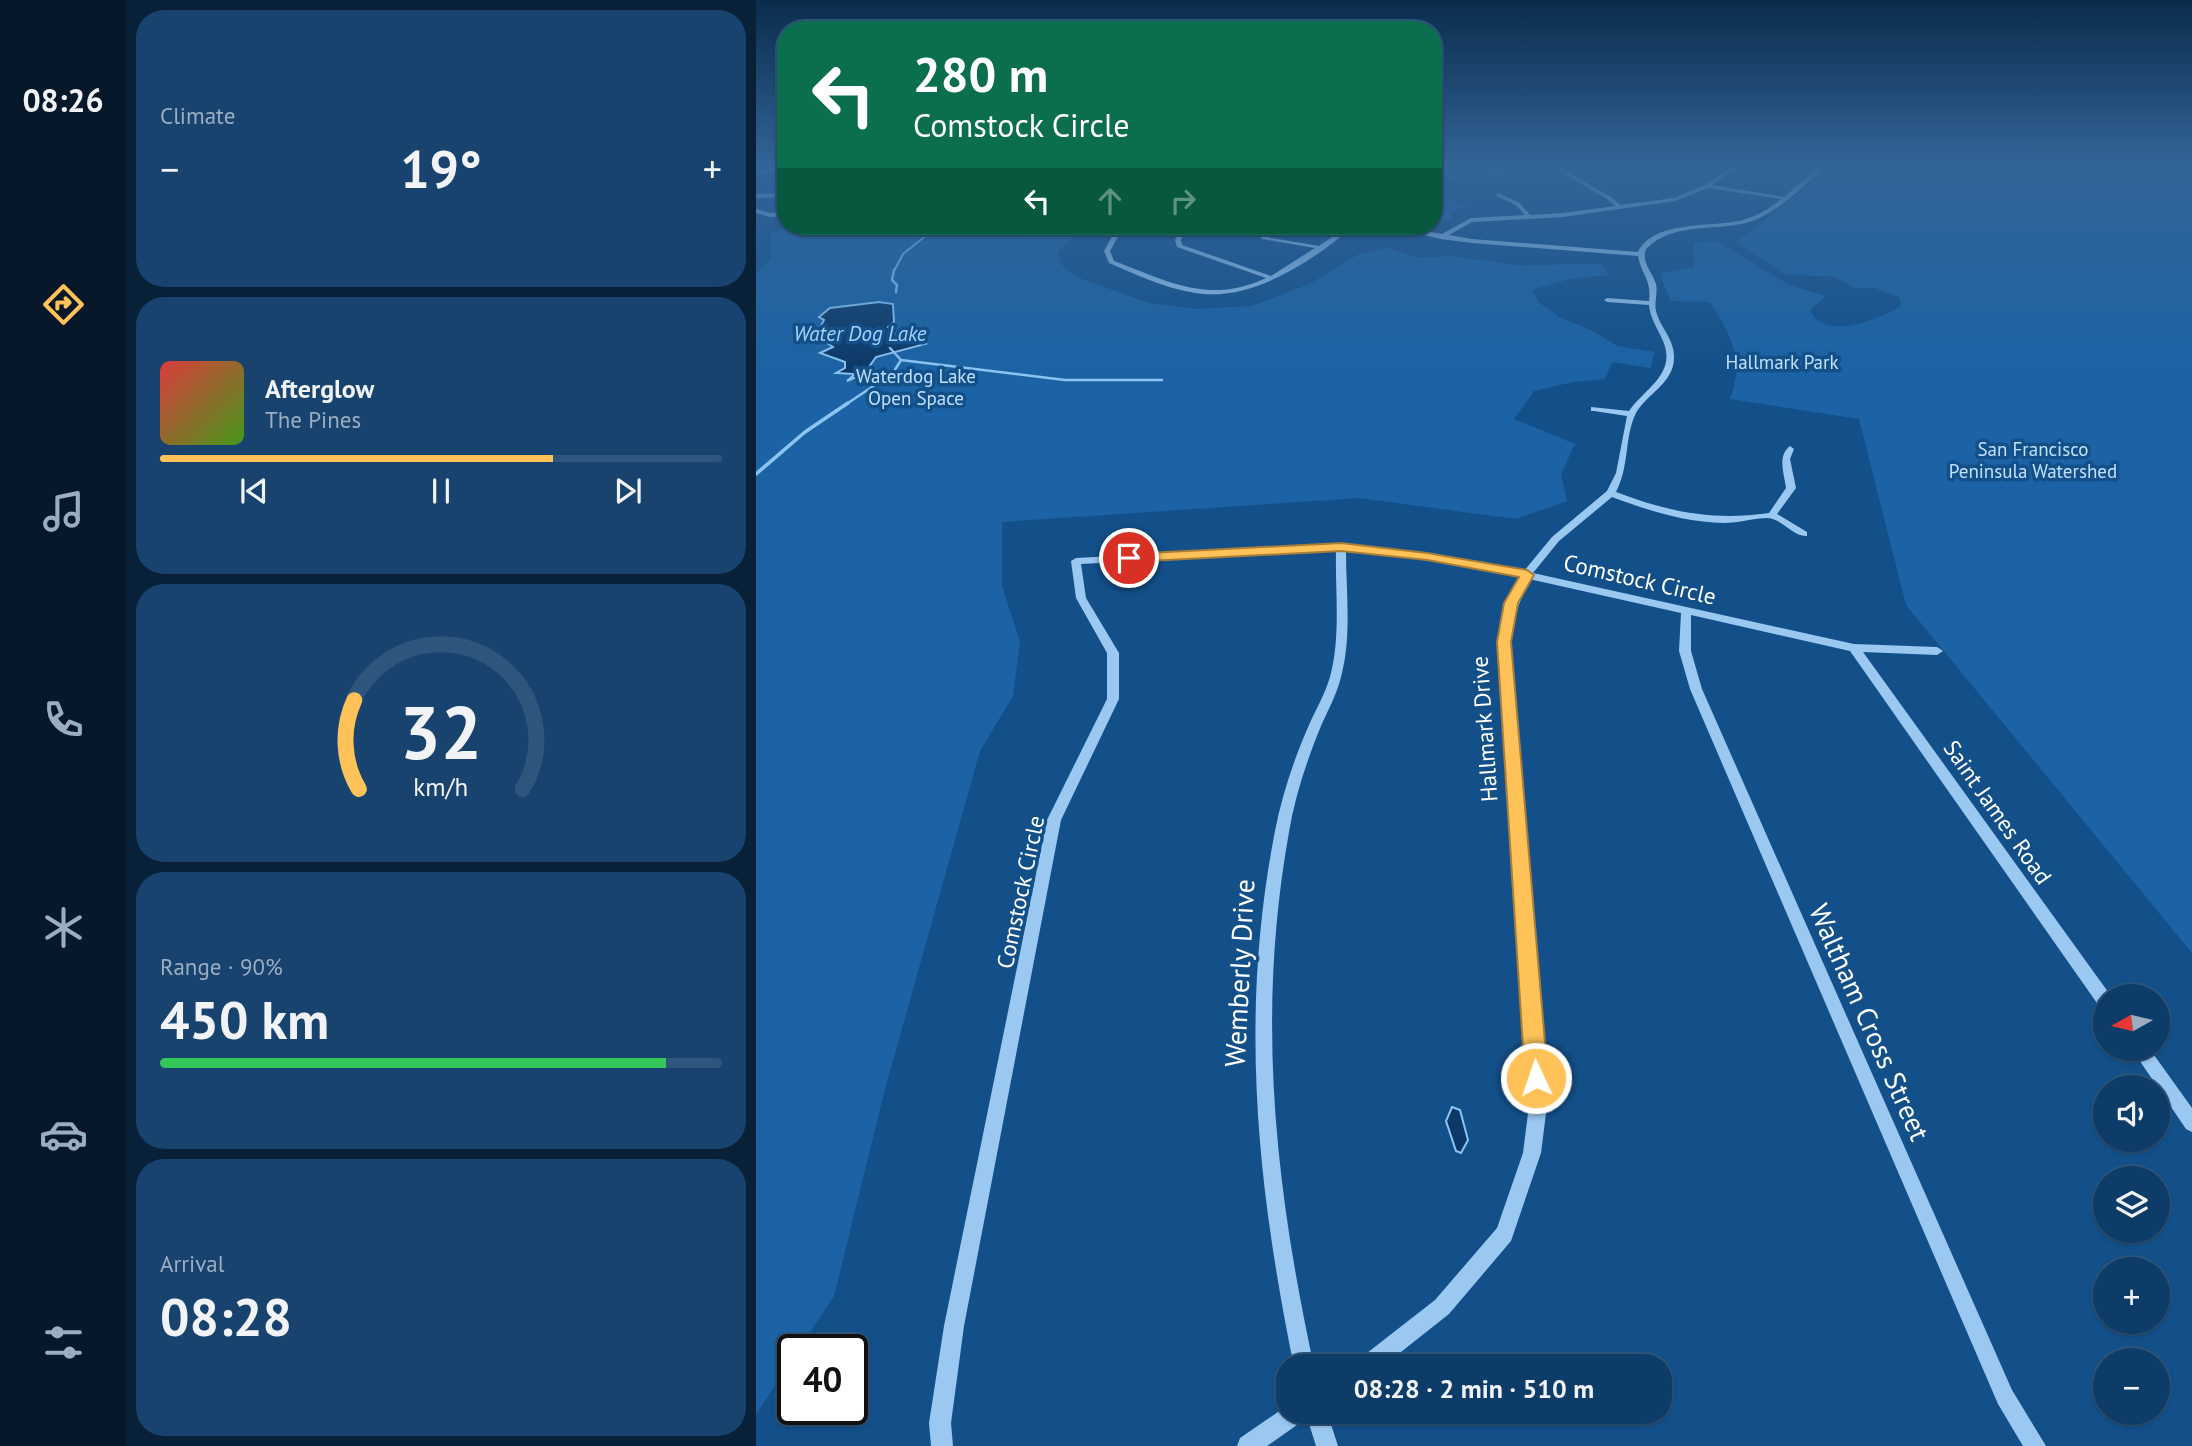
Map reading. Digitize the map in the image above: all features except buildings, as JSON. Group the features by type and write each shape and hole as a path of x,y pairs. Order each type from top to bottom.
{"street":[{"path":"1441,237 1447,233"},
{"path":"1594,409 1631,414 1661,382 1671,362 1671,348 1653,303 1653,283 1640,260 1640,254 1646,244 1671,233"},
{"path":"1116,235 1107,251 1107,259 1185,290 1204,293 1239,291 1272,278 1337,235"},
{"path":"1180,235 1178,240 1180,246 1272,278"},
{"path":"1431,235 1640,254"},
{"path":"1262,237 1318,247"},
{"path":"1607,300 1653,303"},
{"name":"Hallmark Drive","path":"1382,1354 1442,1307 1504,1234 1532,1153 1538,1105 1533,998 1504,642 1511,603 1527,575 1550,543 1611,493 1626,454 1631,414"},
{"path":"1772,516 1791,488 1786,459 1790,449"},
{"path":"1611,493 1660,513 1706,521 1741,521 1772,516 1804,534"},
{"name":"Comstock Circle","path":"942,1446 940,1423 954,1326 1054,820 1113,699 1113,653 1081,598 1076,561 1341,547 1427,556 1527,575 1854,648 1937,651"},
{"name":"Wemberly Drive","path":"1301,1354 1283,1265 1269,1163 1262,1092 1263,978 1272,882 1282,828 1294,780 1338,663 1341,547"},
{"name":"Waltham Cross Street","path":"1686,610 1685,651 1696,689 2005,1397 2035,1446"},
{"name":"Saint James Road","path":"1854,648 2093,984"},
{"path":"2148,1061 2192,1123"},
{"path":"1248,1446 1279,1424"},
{"path":"1320,1424 1327,1446"}],"green space":[{"name":"Waterdog Lake Open Space","path":"771,233 1074,235 1058,252 1061,264 1077,277 1149,303 1196,309 1252,306 1309,284 1359,254 1389,248 1418,258 1451,256 1517,265 1601,264 1609,275 1570,279 1531,290 1541,304 1561,318 1593,331 1617,346 1655,352 1650,368 1613,362 1604,379 1573,382 1534,391 1514,419 1575,444 1561,474 1567,501 1516,519 1359,498 1002,522 1002,586 1020,642 1013,696 980,751 885,1089 834,1296 809,1334 777,1334 777,1382 756,1414 756,273 771,259"},
{"name":"San Francisco Peninsula Watershed","path":"1747,233 2192,233 2192,953 1906,605 1859,419 1730,399 1736,360 1730,337 1718,314 1710,302 1671,301 1659,273 1694,267 1694,243 1717,241 1789,285 1826,296 1810,310 1817,320 1827,325 1853,325 1880,316 1901,306 1899,297 1875,288 1854,288 1835,277 1785,274 1736,242"}],"water":[{"name":"Water Dog Lake","path":"879,302 893,304 894,322 888,327 897,335 925,344 876,357 864,374 847,381 855,374 836,373 845,368 845,362 820,353 833,347 826,342 820,328 824,320 819,317 830,308"},
{"path":"1452,1107 1460,1110 1468,1140 1461,1153 1456,1151 1446,1121"}],"waterway":[{"path":"894,271 903,254 927,235"},
{"path":"894,270 892,280 897,285 896,292"},
{"path":"890,348 901,360"},
{"path":"848,403 893,373 901,360"},
{"path":"901,360 1065,380 1162,380"},
{"path":"756,474 805,432 848,403"}],"route":[{"path":"1129,558 1341,547 1427,556 1527,575 1511,603 1504,642 1533,998 1536,1078"}],"park label":[{"name":"Hallmark Park","path":"1782,362"}]}
